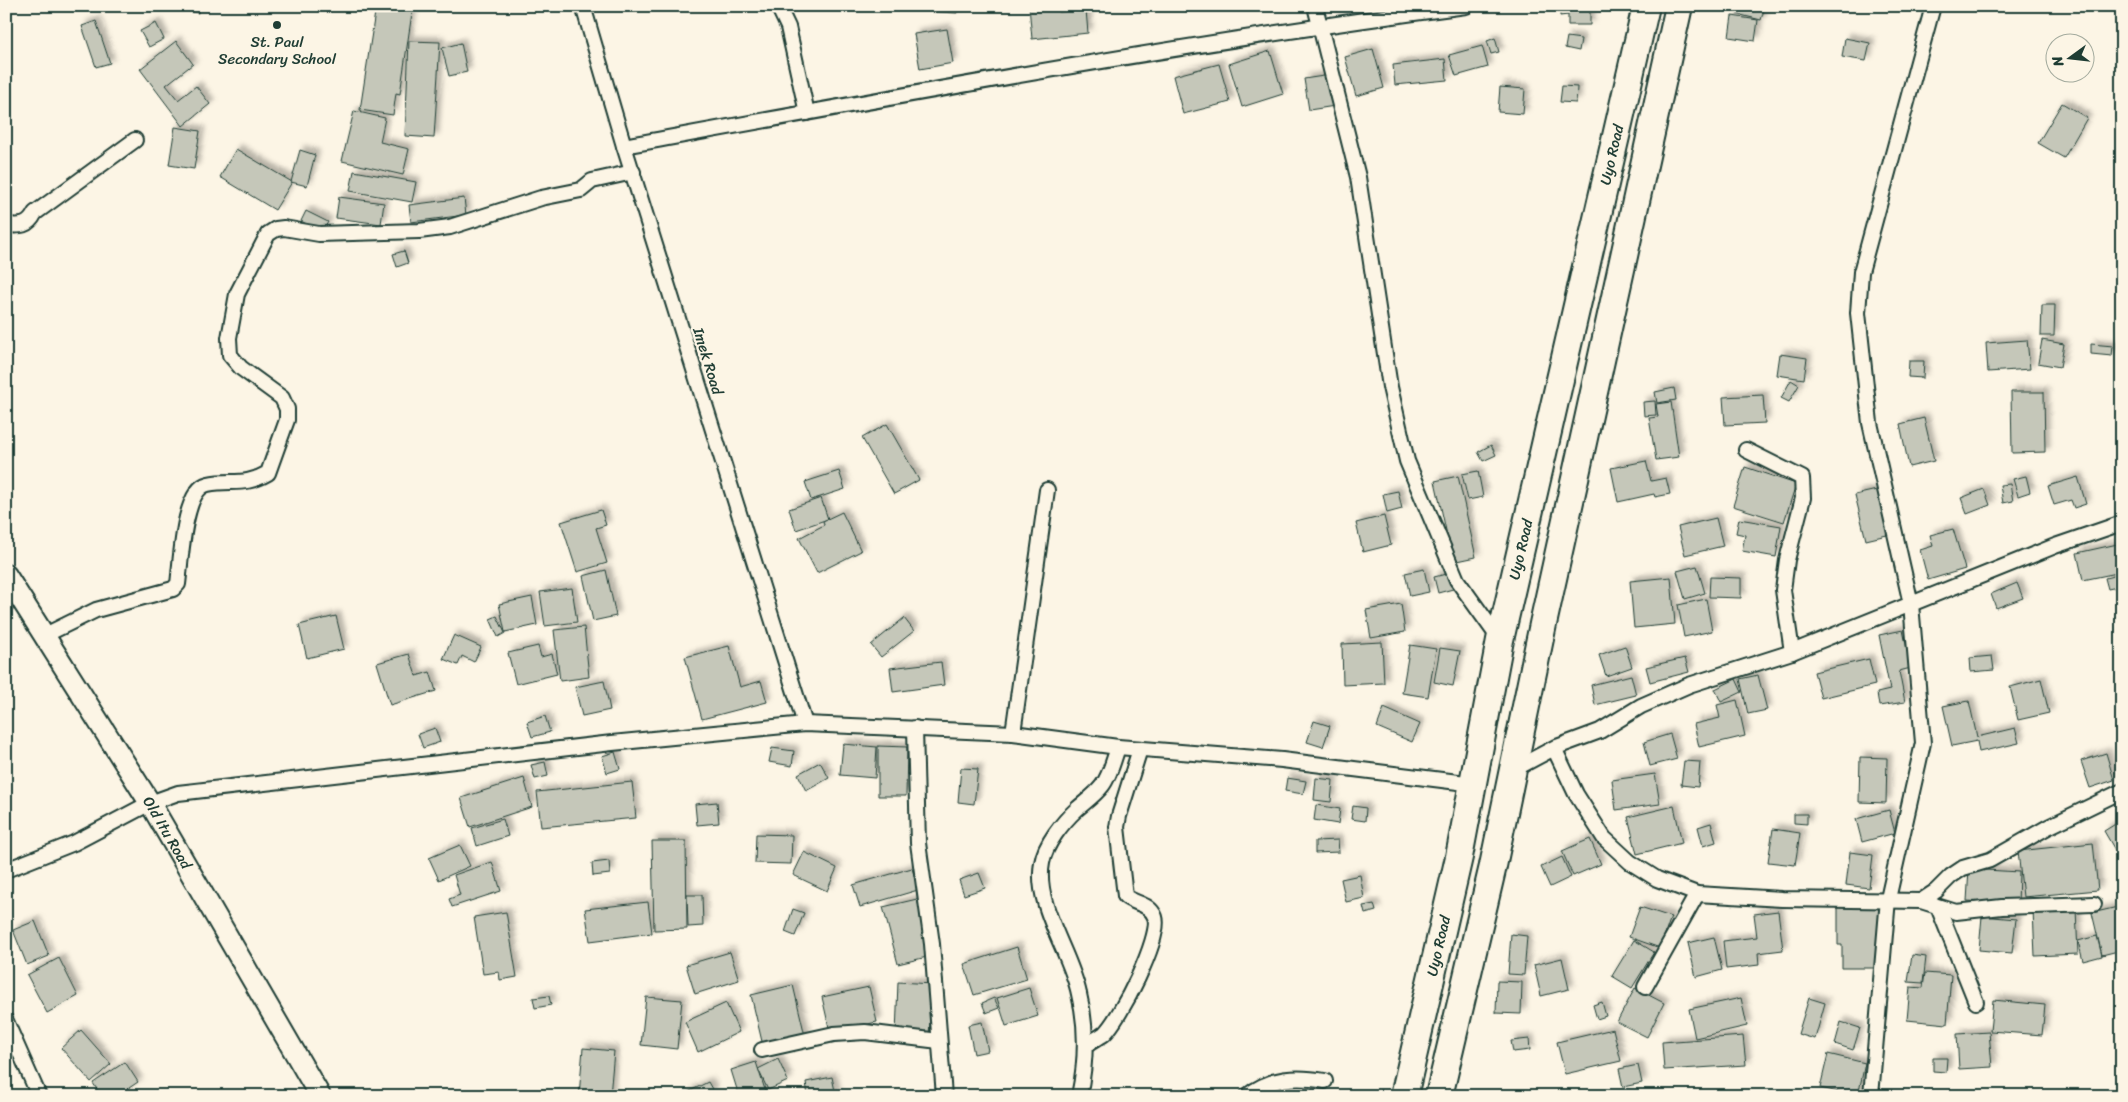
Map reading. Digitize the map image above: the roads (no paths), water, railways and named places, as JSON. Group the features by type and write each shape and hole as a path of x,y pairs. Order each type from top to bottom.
{"highway":[{"name":"Uyo Road","path":"1404,1096 1474,784 1500,640 1646,6"},
{"path":"1438,1096 1493,866 1543,624 1679,6"}],"street":[{"name":"Imek Road","path":"583,6 624,146 805,724"},
{"path":"778,6 788,27 807,113"},
{"path":"1315,6 1358,177 1390,387 1407,461 1457,580 1500,640"},
{"path":"624,146 1320,26 1466,6"},
{"path":"1871,1096 1888,899 1923,743 1911,604 1870,423 1858,313 1861,272 1933,6"},
{"path":"6,225 23,226 28,224 35,213 135,140"},
{"path":"43,636 96,610 172,589 178,584 188,510 193,495 199,488 207,484 250,482 268,473 287,420 286,409 282,398 241,368 230,355 229,338 237,294 268,234 276,229 284,228 319,234 419,231 450,227 541,198 581,190 592,181 633,172"},
{"path":"1746,450 1802,478 1804,485 1803,498 1787,560 1783,590 1792,652"},
{"path":"1013,734 1047,490"},
{"path":"1513,770 1554,748 1600,731 1641,706 1689,685 1792,652 2055,546 2122,523"},
{"name":"Old Itu Road","path":"6,575 150,803 320,1096"},
{"path":"6,870 74,843 150,803 178,793 612,743 805,724 1013,734 1118,748 1282,760 1474,784"},
{"path":"915,728 918,843 932,944 944,1096"},
{"path":"1079,1096 1083,1077 1085,1046 1079,993 1047,907 1041,880 1042,862 1052,839 1074,812 1103,785 1118,748"},
{"path":"1554,748 1576,794 1604,838 1630,862 1657,879 1696,894 1782,899 1921,900 1956,912 2002,907 2094,904"},
{"path":"1085,1046 1105,1033 1124,1004 1150,952 1156,930 1154,916 1143,904 1131,901 1125,896 1118,837 1119,816 1140,749"},
{"path":"1921,900 1936,891 1950,876 1963,868 1990,860 2064,818 2122,791"},
{"path":"1645,987 1696,894"},
{"path":"1938,907 1976,1002"},
{"path":"6,1021 38,1096"},
{"path":"762,1050 834,1034 857,1033 939,1041"},
{"path":"1247,1096 1279,1079 1302,1077 1325,1081"}],"place":[{"name":"St. Paul Secondary School","path":"277,25"}]}
